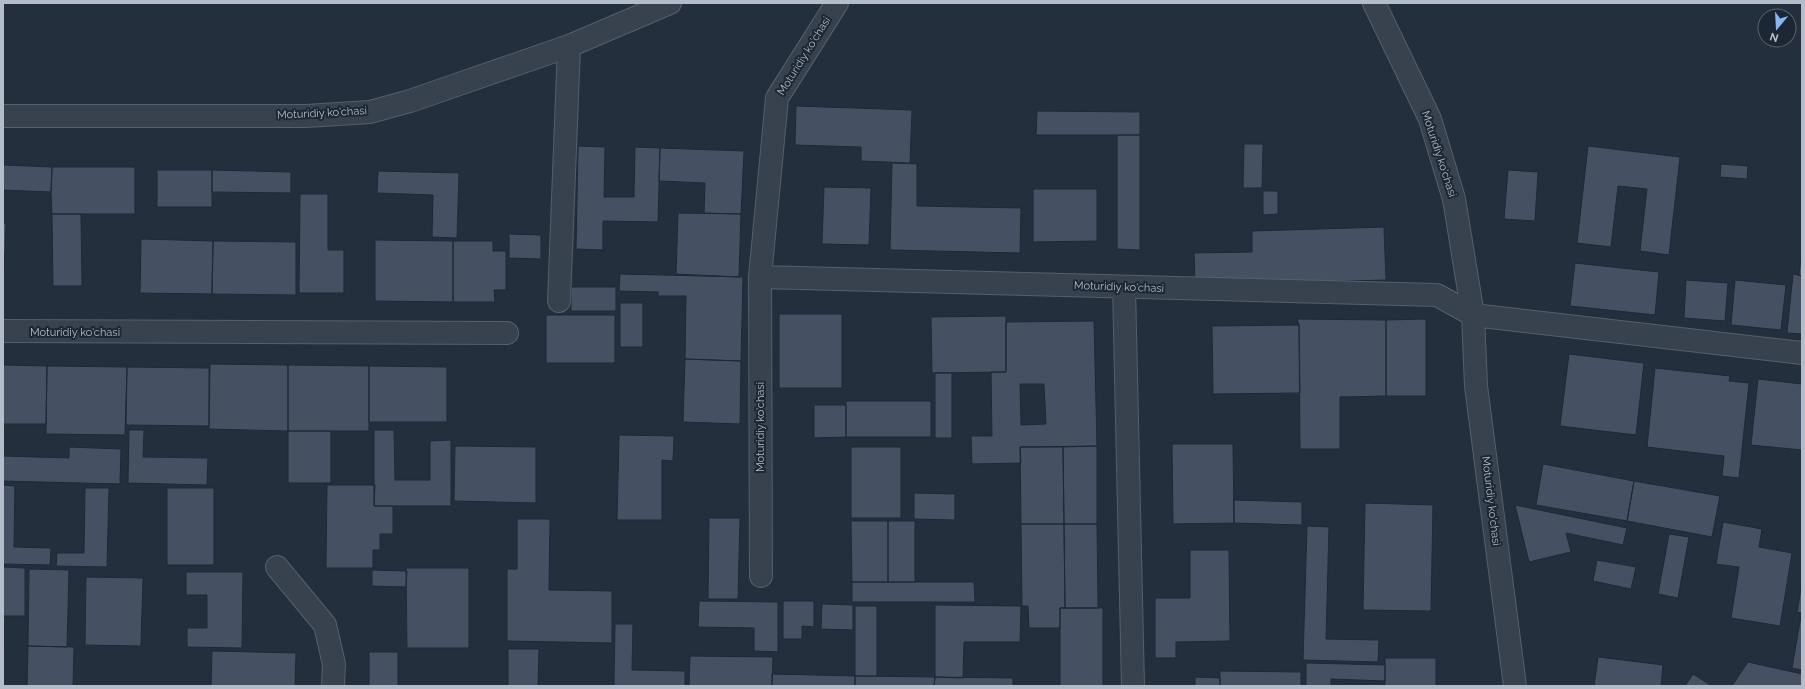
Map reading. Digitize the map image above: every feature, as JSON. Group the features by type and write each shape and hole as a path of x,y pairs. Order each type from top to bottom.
{"street":[{"name":"Moturidiy ko'chasi","path":"3,116 306,116 370,112 410,101 569,46 670,3"},
{"name":"Moturidiy ko'chasi","path":"760,576 760,277 777,98 837,3"},
{"name":"Moturidiy ko'chasi","path":"1374,3 1430,119 1454,200 1473,315 1476,386 1515,686"},
{"path":"559,301 569,46"},
{"name":"Moturidiy ko'chasi","path":"760,277 1437,295 1473,315 1802,353"},
{"path":"1124,287 1133,686"},
{"name":"Moturidiy ko'chasi","path":"3,332 507,333"},
{"path":"277,567 325,625 334,664 333,686"}],"building":[{"path":"796,106 912,110 910,163 861,161 861,147 795,145"},
{"path":"1037,111 1140,112 1140,135 1036,135"},
{"path":"1117,135 1140,135 1140,250 1117,249"},
{"path":"1244,144 1263,144 1262,188 1243,188"},
{"path":"578,146 605,147 604,197 634,197 635,147 660,148 658,222 603,221 603,250 576,249"},
{"path":"1588,146 1680,157 1669,255 1640,251 1647,189 1618,186 1611,247 1577,243"},
{"path":"660,148 744,151 741,214 704,213 705,183 659,181"},
{"path":"892,163 917,164 917,206 1021,208 1020,253 890,250"},
{"path":"1721,164 1748,166 1747,179 1720,177"},
{"path":"3,165 52,167 51,192 3,190"},
{"path":"52,167 135,167 135,214 52,214"},
{"path":"157,170 212,170 212,207 157,207"},
{"path":"212,170 291,172 291,193 212,192"},
{"path":"1508,170 1538,172 1535,221 1504,219"},
{"path":"378,171 459,173 457,238 432,237 433,195 377,193"},
{"path":"824,187 871,188 869,245 822,244"},
{"path":"1033,189 1097,189 1097,241 1033,242"},
{"path":"1263,191 1278,191 1278,214 1263,215"},
{"path":"300,194 328,194 328,250 344,250 344,293 299,293"},
{"path":"678,213 741,214 739,277 676,274"},
{"path":"52,214 81,214 82,286 53,286"},
{"path":"3,223 6,223 5,253 3,253"},
{"path":"1384,227 1386,280 1195,285 1194,253 1252,252 1252,231"},
{"path":"509,234 541,235 541,259 509,258"},
{"path":"141,239 213,241 212,294 140,293"},
{"path":"375,240 453,241 453,302 375,301"},
{"path":"213,241 296,242 296,295 212,294"},
{"path":"453,241 493,241 493,251 506,251 506,290 494,290 495,302 453,302"},
{"path":"1802,249 1802,276 1799,275"},
{"path":"3,253 5,253 3,280"},
{"path":"1575,263 1659,272 1655,315 1570,306"},
{"path":"620,274 743,277 741,361 685,359 686,296 658,296 658,292 619,291"},
{"path":"1793,274 1802,276 1802,334 1787,333"},
{"path":"1686,280 1728,283 1725,321 1684,318"},
{"path":"1735,280 1786,285 1781,330 1731,325"},
{"path":"571,287 616,287 616,311 571,311"},
{"path":"620,303 643,303 643,347 620,347"},
{"path":"779,314 842,314 842,388 779,388"},
{"path":"546,315 615,315 615,363 546,363"},
{"path":"1006,316 1006,372 932,373 931,317"},
{"path":"1297,319 1386,320 1386,396 1340,397 1340,449 1300,449 1299,325"},
{"path":"1426,319 1426,396 1386,396 1386,320"},
{"path":"1094,321 1097,446 1020,447 1021,463 972,464 971,436 992,436 991,372 1006,372 1006,322","holes":["1020,384 1044,384 1046,424 1021,425"]},
{"path":"1299,325 1300,393 1213,394 1212,326"},
{"path":"1569,354 1644,363 1636,435 1560,426"},
{"path":"685,359 741,361 740,424 683,422"},
{"path":"210,364 288,365 288,431 209,429"},
{"path":"3,365 47,366 46,424 3,424"},
{"path":"288,365 369,366 369,431 288,431"},
{"path":"47,366 127,367 125,435 46,434"},
{"path":"369,366 447,367 447,422 369,422"},
{"path":"127,367 209,368 209,426 126,425"},
{"path":"1655,368 1730,376 1729,381 1749,383 1739,478 1722,476 1724,456 1647,447"},
{"path":"935,373 952,373 952,438 935,438"},
{"path":"1758,379 1802,384 1802,450 1751,445"},
{"path":"846,401 931,401 931,437 846,437"},
{"path":"814,405 846,405 846,437 814,438"},
{"path":"129,430 144,430 143,457 208,458 207,485 128,483"},
{"path":"374,430 394,430 395,480 430,480 430,441 451,440 451,506 374,506"},
{"path":"288,431 331,431 331,483 288,483"},
{"path":"619,435 674,436 673,461 662,460 662,520 617,520"},
{"path":"1172,444 1233,444 1234,523 1173,524"},
{"path":"455,446 536,447 536,503 454,501"},
{"path":"1097,446 1097,524 1064,524 1063,447"},
{"path":"69,447 121,449 120,484 3,481 3,456 69,458"},
{"path":"851,447 901,447 901,518 851,518"},
{"path":"1020,447 1063,447 1064,524 1021,524"},
{"path":"1543,464 1634,481 1627,521 1536,505"},
{"path":"1634,481 1720,496 1712,537 1627,521"},
{"path":"3,485 15,486 14,547 51,548 50,565 3,564"},
{"path":"327,485 375,485 374,506 393,506 393,534 380,534 380,550 373,550 373,568 326,568"},
{"path":"85,488 109,488 107,567 56,566 57,553 84,553"},
{"path":"167,488 214,488 214,565 167,565"},
{"path":"914,493 955,494 955,520 914,519"},
{"path":"1234,500 1302,502 1302,525 1234,523"},
{"path":"1365,503 1433,505 1431,611 1363,610"},
{"path":"1515,505 1627,528 1623,545 1566,533 1571,552 1529,562"},
{"path":"709,518 740,518 738,599 708,599"},
{"path":"517,519 550,519 549,590 612,591 612,643 507,641 507,569 517,569"},
{"path":"851,521 888,521 888,582 852,582"},
{"path":"888,521 915,521 915,582 888,582"},
{"path":"1723,522 1762,529 1759,547 1792,553 1780,626 1731,618 1739,567 1716,564"},
{"path":"1021,524 1064,524 1065,608 1060,608 1060,628 1029,628 1028,606 1022,606"},
{"path":"1064,524 1097,524 1098,608 1065,608"},
{"path":"1307,526 1329,527 1326,639 1379,640 1378,662 1303,660"},
{"path":"1669,534 1689,537 1678,598 1658,594"},
{"path":"1190,550 1229,550 1230,641 1176,642 1176,658 1155,658 1155,598 1190,598"},
{"path":"1597,560 1636,567 1631,589 1593,581"},
{"path":"3,567 25,568 25,616 3,616"},
{"path":"406,568 469,568 469,648 407,648"},
{"path":"29,569 69,570 67,647 28,646"},
{"path":"372,570 407,571 406,587 372,586"},
{"path":"186,572 243,572 242,648 187,647 187,628 207,628 207,595 186,595"},
{"path":"86,577 143,578 141,646 85,645"},
{"path":"852,582 974,582 975,602 852,602"},
{"path":"1802,583 1802,613 1797,612"},
{"path":"699,601 778,602 778,652 754,651 754,628 698,627"},
{"path":"783,601 814,601 814,627 802,626 802,639 783,639"},
{"path":"822,604 853,605 853,630 821,629"},
{"path":"935,605 1021,606 1020,642 964,642 963,678 935,677"},
{"path":"855,606 877,606 877,676 855,676"},
{"path":"1060,608 1103,608 1103,686 1060,686"},
{"path":"1801,616 1802,617 1802,670 1792,668"},
{"path":"3,618 5,618 4,648 3,648"},
{"path":"615,624 633,624 632,670 685,671 685,686 614,686"},
{"path":"28,646 74,647 73,686 27,686"},
{"path":"508,649 539,649 538,686 508,686"},
{"path":"212,651 296,653 295,686 211,686"},
{"path":"369,652 398,652 398,686 369,686"},
{"path":"690,656 773,657 772,686 689,686"},
{"path":"1598,657 1663,665 1661,686 1594,686"},
{"path":"1385,658 1436,658 1436,686 1385,686"},
{"path":"1748,662 1802,674 1802,686 1732,686"},
{"path":"1306,663 1385,665 1385,681 1331,679 1331,686 1306,686"},
{"path":"1220,671 1301,672 1301,686 1220,686"},
{"path":"772,674 855,676 855,686 772,686"},
{"path":"1693,674 1712,686 1685,686"},
{"path":"855,676 935,677 934,686 855,686"},
{"path":"935,677 1013,678 1013,686 934,686"},
{"path":"1195,677 1220,678 1220,686 1195,686"}]}
